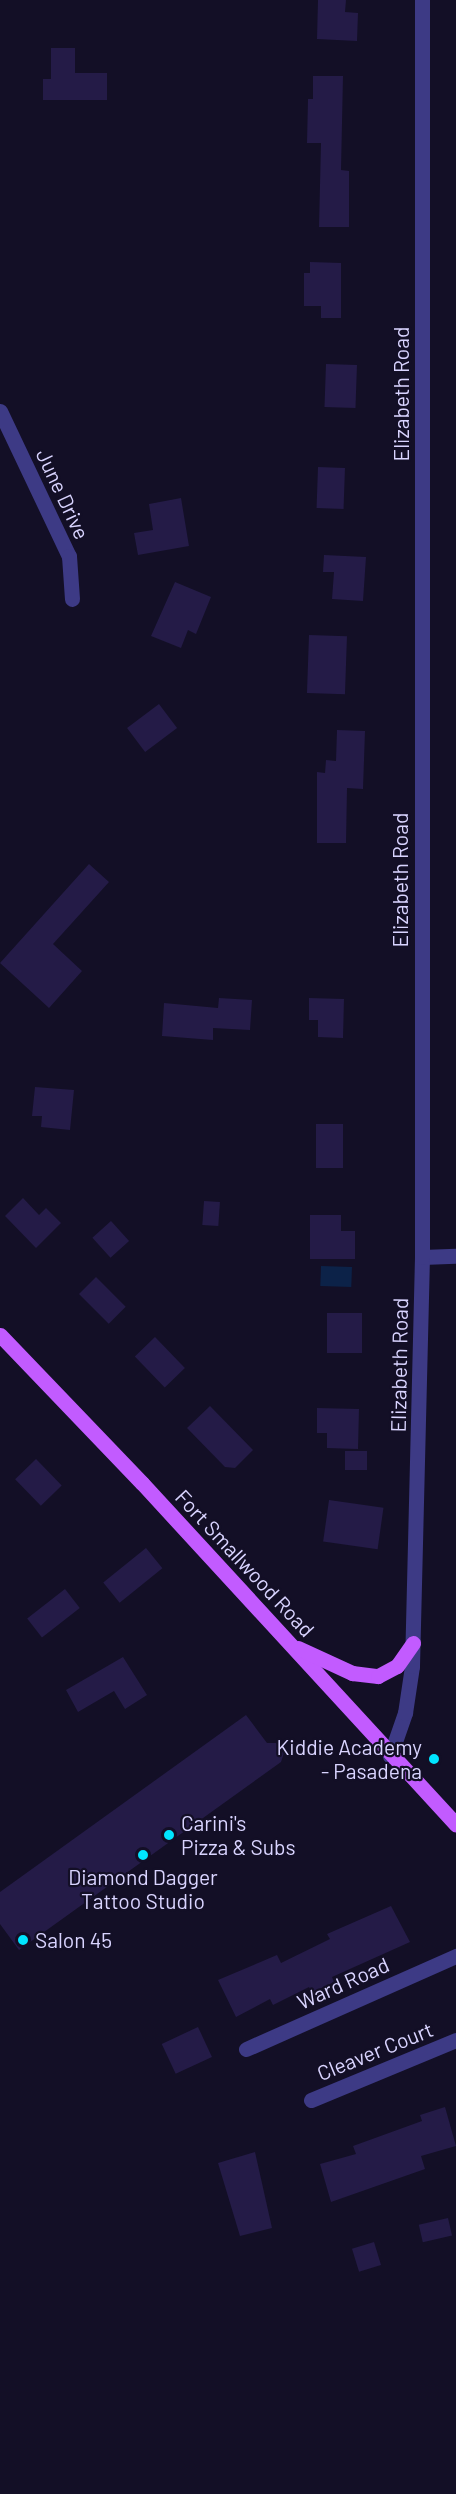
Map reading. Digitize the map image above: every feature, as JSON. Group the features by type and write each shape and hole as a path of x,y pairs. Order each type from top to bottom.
{"main road":[{"name":"Fort Smallwood Road","path":"0,1335 293,1645 390,1756 456,1824"},
{"path":"293,1645 352,1672 378,1676 397,1666 413,1643"}],"street":[{"name":"Elizabeth Road","path":"390,1756 411,1687 422,1257 422,0"},
{"name":"June Drive","path":"0,411 69,556 72,599"},
{"path":"422,1257 456,1256"},
{"name":"Ward Road","path":"246,2049 456,1956"},
{"name":"Cleaver Court","path":"311,2100 456,2040"}],"water":[{"path":"321,1266 352,1267 351,1287 320,1286"}],"building":[{"path":"318,0 346,0 345,12 358,13 357,41 317,39"},
{"path":"51,48 75,48 75,73 107,73 107,100 43,100 43,79 51,79"},
{"path":"313,76 343,76 341,170 349,171 349,227 319,227 321,143 307,143 308,99 313,99"},
{"path":"310,262 341,263 341,318 321,318 321,306 304,306 304,273 310,273"},
{"path":"326,364 357,365 355,408 324,407"},
{"path":"318,467 345,468 344,509 317,508"},
{"path":"181,498 189,546 138,555 134,533 153,530 149,504"},
{"path":"324,555 366,557 363,601 332,599 334,572 323,572"},
{"path":"175,582 211,597 196,634 188,630 181,648 151,636"},
{"path":"309,635 347,636 345,694 307,693"},
{"path":"159,704 177,728 145,752 127,728"},
{"path":"337,730 365,731 363,789 347,788 346,843 317,843 317,772 325,773 326,760 336,761"},
{"path":"89,864 109,882 53,944 82,971 49,1008 0,963"},
{"path":"219,998 252,1000 250,1030 213,1028 213,1040 162,1036 164,1003 218,1008"},
{"path":"309,998 344,999 343,1038 318,1037 318,1020 309,1020"},
{"path":"35,1087 74,1090 70,1130 41,1127 42,1116 32,1116"},
{"path":"316,1124 343,1124 343,1168 316,1168"},
{"path":"23,1198 39,1215 46,1208 61,1223 36,1248 5,1216"},
{"path":"204,1201 220,1202 218,1226 202,1225"},
{"path":"310,1215 341,1215 341,1231 355,1231 355,1259 310,1259"},
{"path":"111,1221 129,1241 110,1258 92,1238"},
{"path":"96,1277 126,1307 109,1324 79,1294"},
{"path":"327,1313 362,1313 362,1353 327,1353"},
{"path":"155,1337 185,1368 165,1387 135,1356"},
{"path":"210,1406 253,1450 235,1468 225,1467 187,1428"},
{"path":"317,1408 359,1409 358,1449 327,1448 327,1433 317,1433"},
{"path":"345,1451 367,1451 367,1470 345,1470"},
{"path":"36,1459 62,1486 41,1506 15,1479"},
{"path":"329,1500 383,1508 378,1549 323,1542"},
{"path":"146,1548 162,1568 120,1603 103,1583"},
{"path":"65,1589 80,1608 42,1637 27,1619"},
{"path":"123,1657 147,1695 125,1709 114,1691 78,1712 66,1690"},
{"path":"246,1715 267,1743 276,1743 284,1753 281,1762 19,1950 0,1924 0,1892"},
{"path":"391,1906 410,1942 332,1977 334,1982 311,1993 309,1987 273,2005 270,1999 236,2017 218,1980 277,1955 281,1963 330,1939 327,1934"},
{"path":"198,2027 212,2057 176,2074 162,2044"},
{"path":"445,2107 456,2146 421,2156 425,2169 331,2202 320,2164 356,2154 353,2146 422,2121 420,2115"},
{"path":"255,2152 272,2228 240,2236 218,2163"},
{"path":"448,2218 452,2236 423,2242 419,2225"},
{"path":"374,2242 381,2265 359,2272 352,2249"}],"place":[{"name":"Kiddie Academy - Pasadena","path":"434,1759"},
{"name":"Carini's Pizza & Subs","path":"169,1835"},
{"name":"Diamond Dagger Tattoo Studio","path":"143,1855"},
{"name":"Salon 45","path":"23,1940"}]}
